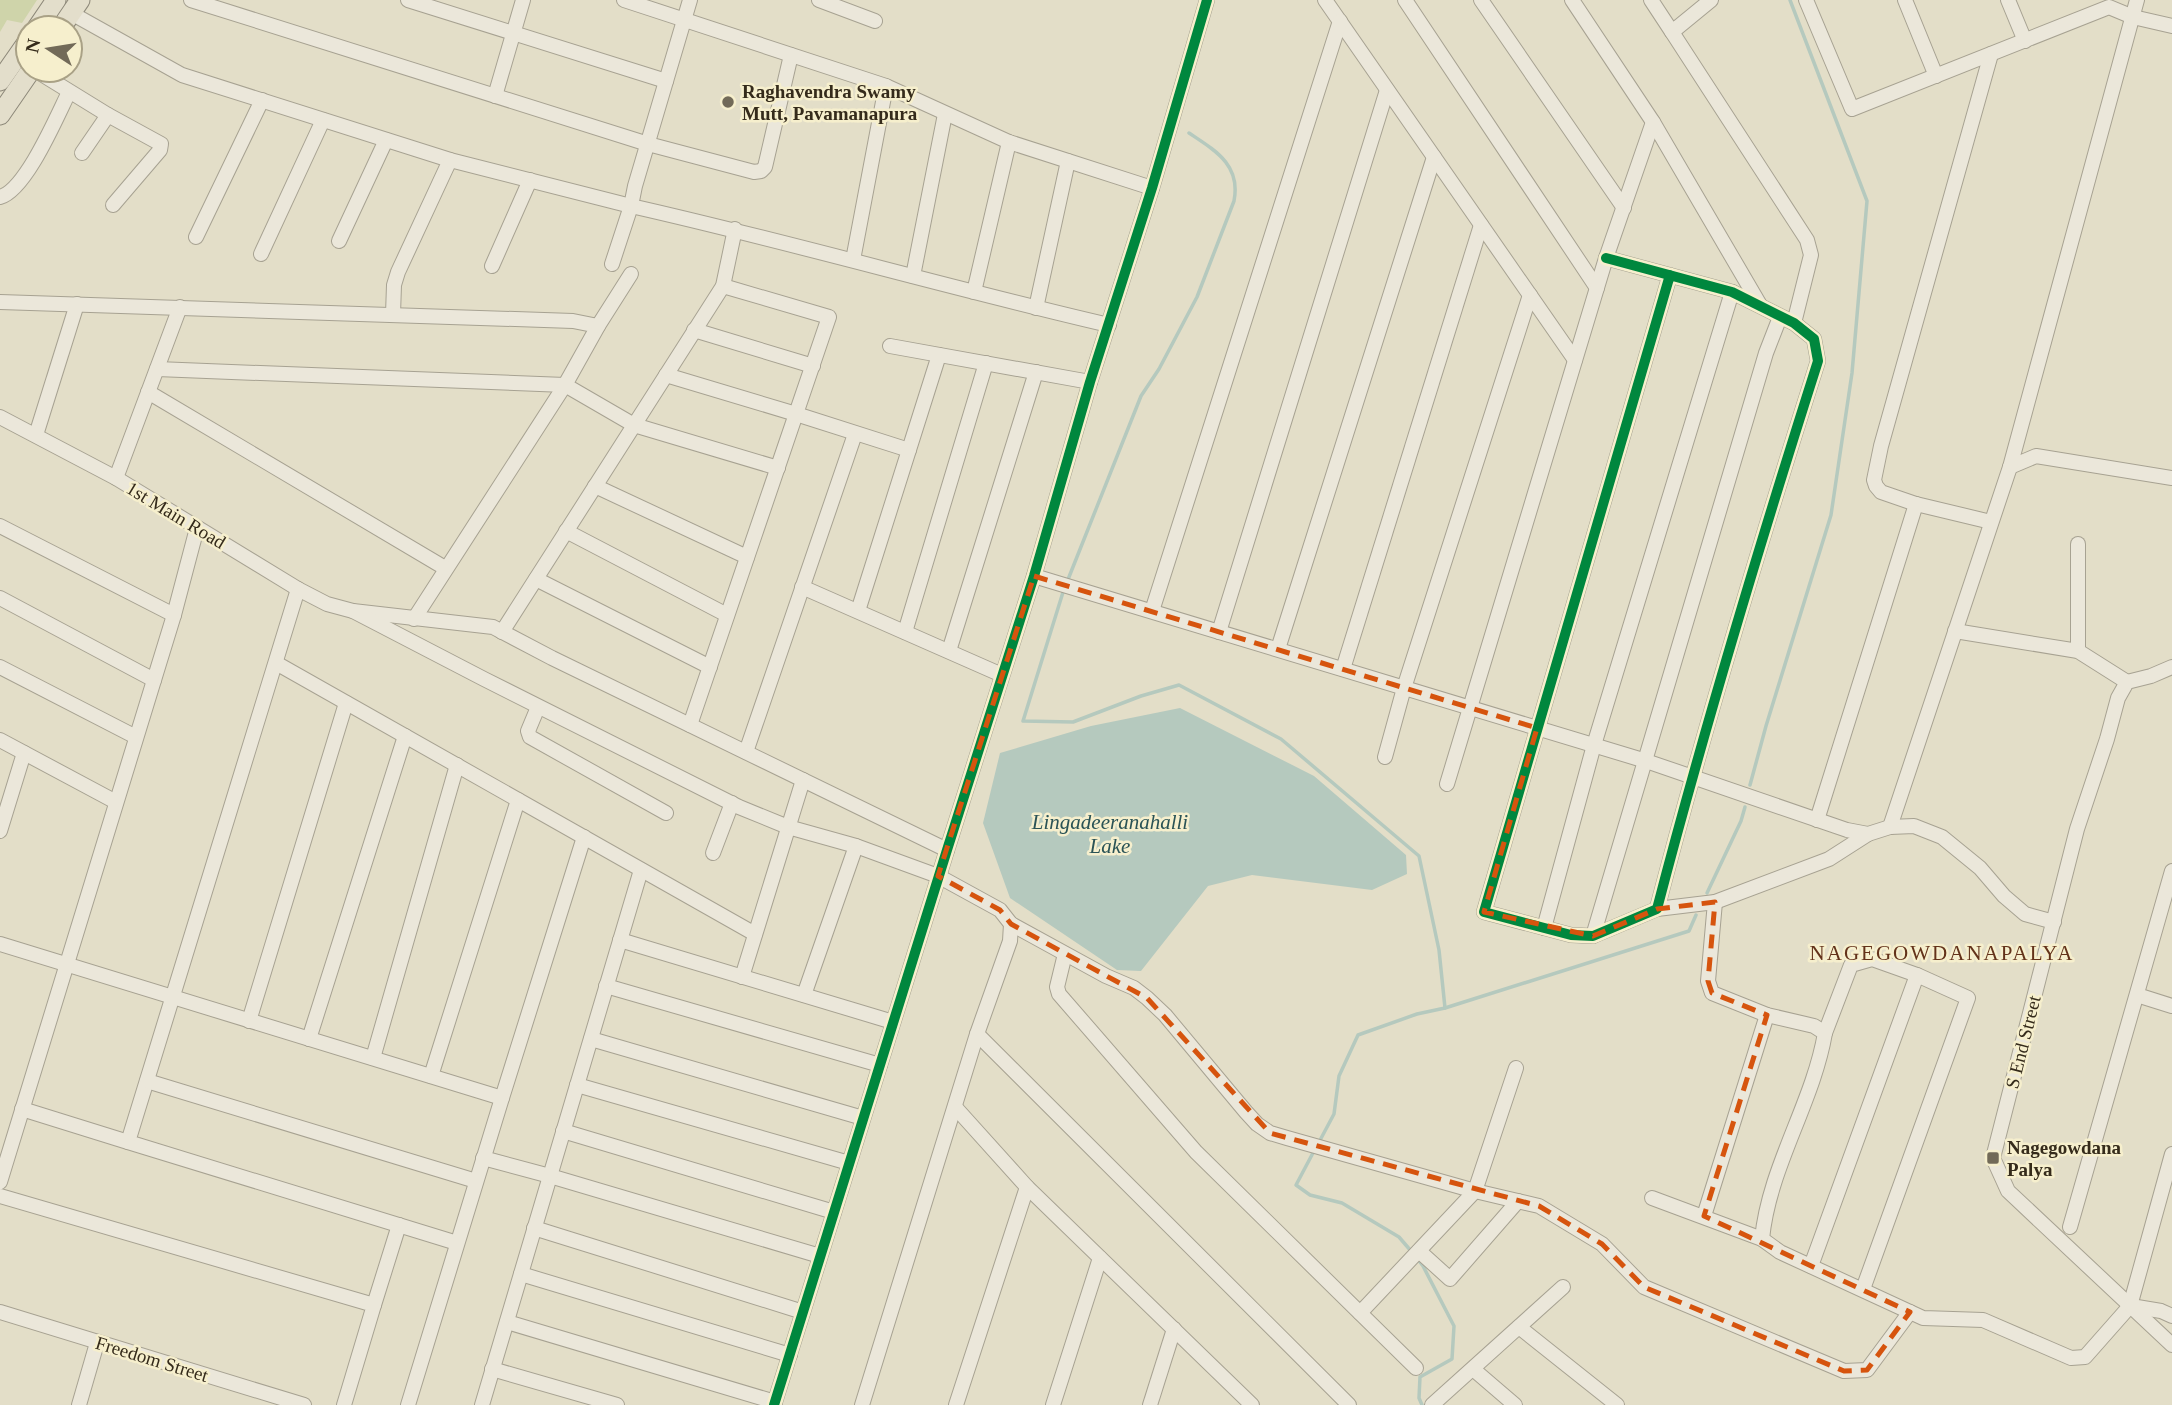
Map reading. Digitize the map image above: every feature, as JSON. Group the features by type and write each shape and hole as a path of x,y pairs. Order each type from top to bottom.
{"main road":[{"path":"2,76 14,58"},
{"path":"0,115 22,84"}],"street":[{"path":"191,0 648,144 754,172 765,167 791,55"},
{"path":"408,0 666,81"},
{"path":"495,96 523,0"},
{"path":"624,0 886,86 1009,142 1152,188"},
{"path":"612,264 690,0"},
{"path":"820,0 874,21"},
{"path":"507,1322 775,1404 1034,576 1090,382 1152,188 1207,0"},
{"path":"1325,0 1575,360"},
{"path":"1405,0 1597,288"},
{"path":"1481,0 1624,208"},
{"path":"1572,0 1653,122 1761,307"},
{"path":"1593,936 1766,353 1787,320 1811,255 1808,240 1651,0"},
{"path":"1672,32 1711,0"},
{"path":"1807,0 1852,109 2025,41 2107,4 2133,17 2172,26"},
{"path":"1905,0 1936,76"},
{"path":"2008,0 2025,41"},
{"path":"1890,827 2010,467 2137,0"},
{"path":"84,21 182,75 450,160 631,206 735,229 1036,308 1109,324"},
{"path":"1152,611 1340,21"},
{"path":"1991,54 1881,446 1874,480 1881,492 1916,504 1991,522"},
{"path":"54,84 158,141 161,146 113,205"},
{"path":"853,260 886,86"},
{"path":"1219,632 1387,90"},
{"path":"0,197 7,195 24,177 69,92"},
{"path":"196,237 262,100"},
{"path":"913,276 945,114"},
{"path":"82,153 108,115"},
{"path":"261,254 323,120"},
{"path":"1447,784 1606,258 1653,122"},
{"path":"339,241 386,140"},
{"path":"974,292 1009,142"},
{"path":"1278,649 1434,157"},
{"path":"393,314 394,285 398,272 450,160"},
{"path":"1036,308 1068,161"},
{"path":"492,266 530,180"},
{"path":"1343,669 1481,225"},
{"path":"502,632 723,286 735,229"},
{"path":"1606,258 1732,292 1787,320 1814,339 1818,361 1772,505 1692,777 1657,909"},
{"path":"414,619 565,385 631,274"},
{"path":"1670,275 1484,912 1570,935 1593,936 1657,909 1715,902 1829,859 1868,834 1890,827 1914,826 1942,837 1980,868 2004,896 2025,914 2054,922"},
{"path":"690,725 829,317 723,286"},
{"path":"1544,928 1594,745 1732,292"},
{"path":"1385,757 1404,688 1530,295"},
{"path":"0,302 573,321 598,326"},
{"path":"36,435 77,304"},
{"path":"116,478 180,307"},
{"path":"694,330 813,366"},
{"path":"890,346 1090,382"},
{"path":"858,611 939,355"},
{"path":"905,632 986,363"},
{"path":"157,369 565,385 634,425 778,468"},
{"path":"949,651 1036,372"},
{"path":"666,375 909,450"},
{"path":"148,391 445,568"},
{"name":"1st Main Road","path":"0,417 116,478 298,589 327,604 353,611"},
{"path":"746,752 855,434"},
{"path":"2010,467 2036,456 2172,478"},
{"path":"595,486 747,557"},
{"path":"1817,820 1916,504"},
{"path":"0,526 174,615"},
{"path":"0,1182 174,615 197,528"},
{"path":"566,531 727,615"},
{"path":"2078,544 2078,651"},
{"path":"1034,576 1646,761 1847,831 1868,834"},
{"path":"536,579 710,667"},
{"path":"803,586 1002,675"},
{"path":"128,1142 298,589"},
{"path":"0,598 154,680"},
{"path":"353,611 493,627 947,850"},
{"path":"353,611 732,803 788,827 856,846 938,876 1000,909 1011,924 1134,988 1147,998 1165,1015 1246,1112 1270,1133 1345,1156 1539,1206 1602,1244 1644,1287 1844,1371 1867,1370 1910,1312"},
{"path":"1955,631 2078,651 2127,682 2172,667"},
{"path":"276,663 755,934"},
{"path":"0,667 136,737"},
{"name":"S End Street","path":"2127,682 2118,698 2077,828 1993,1158 2008,1191 2172,1345"},
{"path":"249,1021 346,703"},
{"path":"538,706 528,731 530,737 667,813"},
{"path":"309,1039 405,736"},
{"path":"0,740 116,802"},
{"path":"0,831 24,753"},
{"path":"373,1058 457,765"},
{"path":"742,977 803,780"},
{"path":"431,1076 518,800"},
{"path":"713,853 732,803"},
{"path":"408,1405 584,837"},
{"path":"804,995 856,846"},
{"path":"482,1405 641,870"},
{"path":"2070,1227 2172,872"},
{"path":"1715,902 1708,981 1712,993 1767,1014 1814,1026 1825,1033"},
{"path":"862,1405 977,1034 1010,941 1011,924"},
{"path":"620,940 893,1022"},
{"path":"0,944 502,1098"},
{"path":"1065,954 1057,987 1059,994 1196,1152 1416,1367"},
{"path":"1762,1239 1765,1214 1822,1052 1825,1033 1852,965 1872,959 1917,975 1968,998 1863,1289"},
{"path":"1811,1266 1917,975"},
{"path":"606,986 880,1065"},
{"path":"2137,995 2172,1006"},
{"path":"1704,1216 1767,1014"},
{"path":"977,1034 1349,1405"},
{"path":"591,1039 863,1118"},
{"path":"1360,1313 1475,1191 1516,1068"},
{"path":"147,1081 476,1181"},
{"path":"577,1084 849,1163"},
{"path":"955,1107 1027,1187 1249,1404"},
{"path":"22,1110 457,1242"},
{"path":"563,1131 834,1212"},
{"path":"1652,1198 1762,1239 1780,1252 1923,1318 1983,1320 2046,1348 2079,1359 2085,1357 2130,1306 2172,1154"},
{"path":"483,1158 820,1256"},
{"path":"956,1405 1027,1187"},
{"path":"0,1196 374,1306"},
{"path":"1419,1251 1450,1279 1518,1201"},
{"path":"344,1405 399,1225"},
{"path":"534,1228 803,1312"},
{"path":"1053,1405 1100,1258"},
{"path":"520,1274 790,1355"},
{"path":"1432,1405 1563,1287"},
{"path":"2130,1306 2172,1315"},
{"name":"Freedom Street","path":"0,1312 304,1405"},
{"path":"1519,1327 1617,1405"},
{"path":"1150,1405 1174,1329"},
{"path":"79,1405 97,1343"},
{"path":"1473,1368 1516,1405"},
{"path":"492,1369 617,1405"}],"highlighted area":[{"path":"1034,576 1537,728 1484,912 1593,936 1657,909 1715,902 1708,981 1712,993 1767,1015 1704,1216 1910,1312 1867,1370 1844,1371 1644,1287 1602,1244 1539,1206 1270,1133 1147,998 1011,924 1000,910 938,876"}],"green space":[{"path":"0,0 37,0 28,14 14,14 14,21 7,20 0,32"}],"water":[{"name":"Lingadeeranahalli Lake","path":"1180,708 1314,776 1406,855 1407,874 1372,890 1252,875 1208,886 1141,971 1117,970 1010,898 983,823 1000,753 1091,726"}],"waterway":[{"path":"1750,785 1831,515 1852,373 1867,201 1790,0"},
{"path":"1067,582 1141,396 1159,369 1197,297 1234,201 1234,178 1230,168 1217,153 1189,133"},
{"path":"1064,589 1023,721 1073,722 1141,696 1179,685 1281,739 1419,856 1439,950 1445,1008 1417,1014 1358,1035 1339,1076 1334,1114 1318,1144"},
{"path":"1707,893 1745,807"},
{"path":"1445,1008 1689,931 1696,915"},
{"path":"1314,1151 1296,1185 1310,1195 1342,1203 1399,1237 1411,1251"},
{"path":"1416,1257 1454,1326 1452,1359 1420,1377 1419,1398 1422,1405"}],"cycle path":[{"path":"774,1405 1034,576 1090,382 1152,188 1207,0"},
{"path":"1606,258 1732,292 1794,323 1814,339 1818,361 1734,634 1657,909 1593,936 1571,935 1484,912 1670,275"}],"place":[{"name":"Raghavendra Swamy Mutt, Pavamanapura","path":"728,102"},
{"name":"Nagegowdana Palya","path":"1993,1158"}],"district":[{"name":"NAGEGOWDANAPALYA","path":"1942,953"}]}
